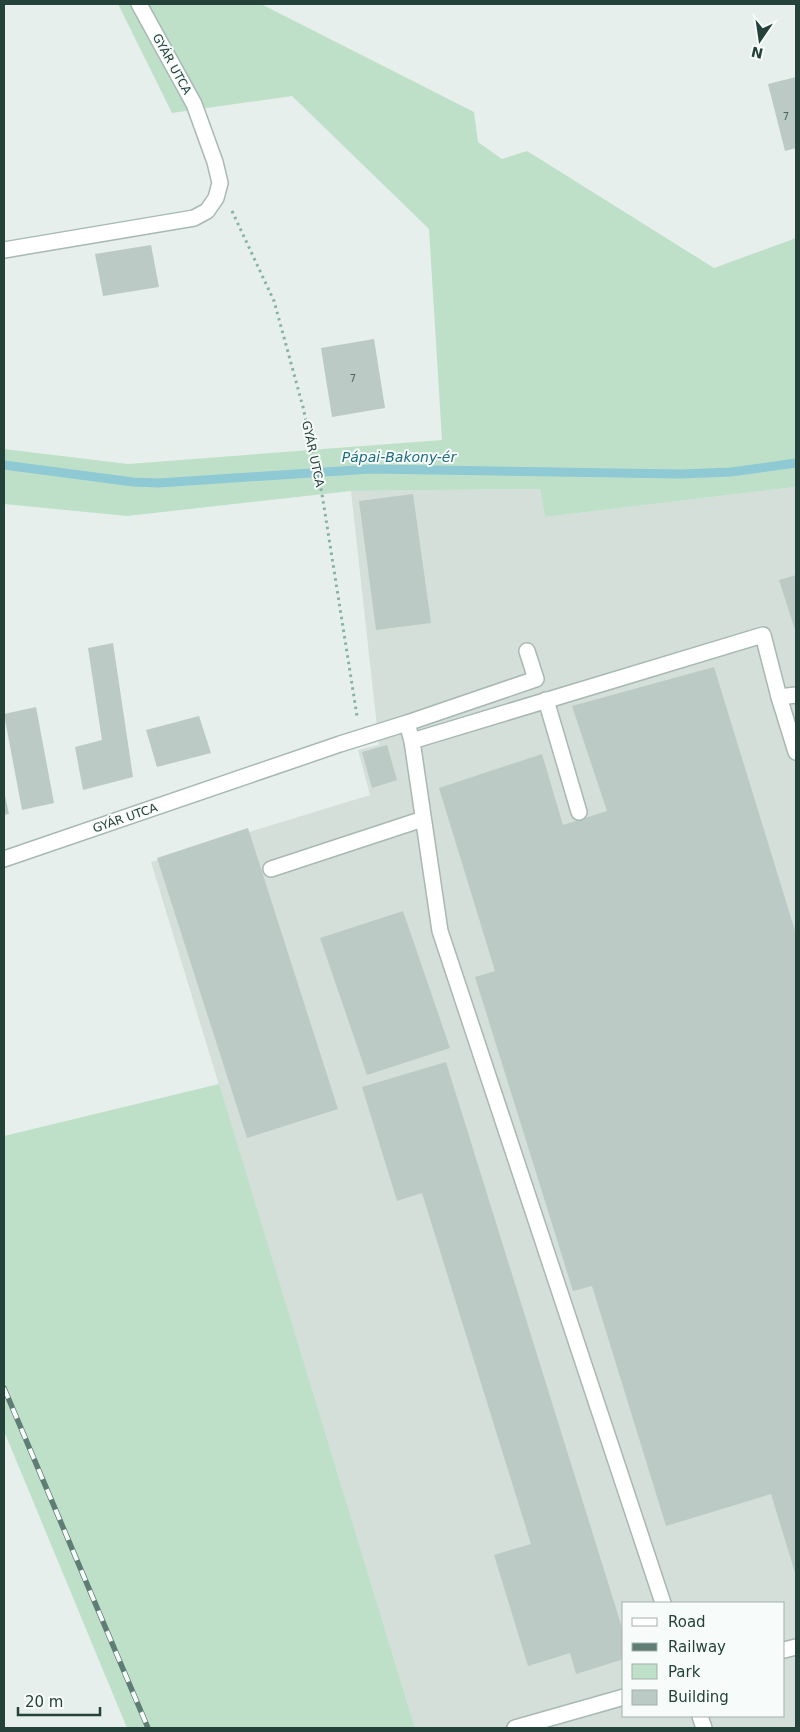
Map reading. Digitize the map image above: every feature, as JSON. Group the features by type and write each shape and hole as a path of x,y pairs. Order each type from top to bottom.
{"street":[{"name":"GYÁR UTCA","path":"139,4 194,104 215,162 220,183"},
{"path":"4,250 194,218 207,211 216,198 220,183"},
{"path":"412,741 763,635 796,752"},
{"path":"364,737 536,680 527,652"},
{"path":"779,697 796,695"},
{"path":"546,700 579,812"},
{"path":"407,723 412,741 440,931 663,1602"},
{"name":"GYÁR UTCA","path":"4,859 364,737"},
{"path":"272,869 423,819"},
{"path":"515,1728 622,1698"}],"path":[{"name":"GYÁR UTCA","path":"220,183 274,301 303,406 322,494 364,737"}],"shaded area":[{"path":"796,487 796,1728 415,1728 151,862 370,795 358,750 379,745 351,491 540,489 545,517"}],"green space":[{"path":"118,4 261,4 474,112 478,142 502,159 527,151 714,268 796,238 796,487 545,517 540,489 351,491 127,516 4,504 4,449 128,464 442,440 429,229 292,96 172,113"},
{"path":"219,1084 415,1728 127,1728 4,1431 4,1136"}],"building":[{"path":"796,77 796,148 785,151 768,84"},
{"path":"151,245 159,287 103,296 95,254"},
{"path":"374,339 385,408 332,417 321,348"},
{"path":"413,494 431,623 376,630 359,501"},
{"path":"796,575 796,633 779,580"},
{"path":"113,643 133,777 83,790 75,747 102,740 88,648"},
{"path":"714,667 796,934 796,1576 771,1494 666,1526 592,1286 573,1291 475,977 495,971 439,788 542,754 563,825 607,811 572,706"},
{"path":"36,707 54,803 22,810 4,714"},
{"path":"199,716 211,753 157,767 146,730"},
{"path":"387,745 397,780 372,788 362,752"},
{"path":"4,791 9,814 4,815"},
{"path":"248,828 338,1109 247,1138 157,858"},
{"path":"403,911 450,1048 367,1075 320,938"},
{"path":"446,1062 622,1628 622,1660 576,1674 570,1653 528,1666 494,1555 531,1544 422,1193 397,1201 362,1087"}],"waterway":[{"name":"Pápai-Bakony-ér","path":"4,465 133,482 159,483 371,469 681,474 731,472 796,463"}],"railway":[{"path":"4,1388 148,1728"}]}
